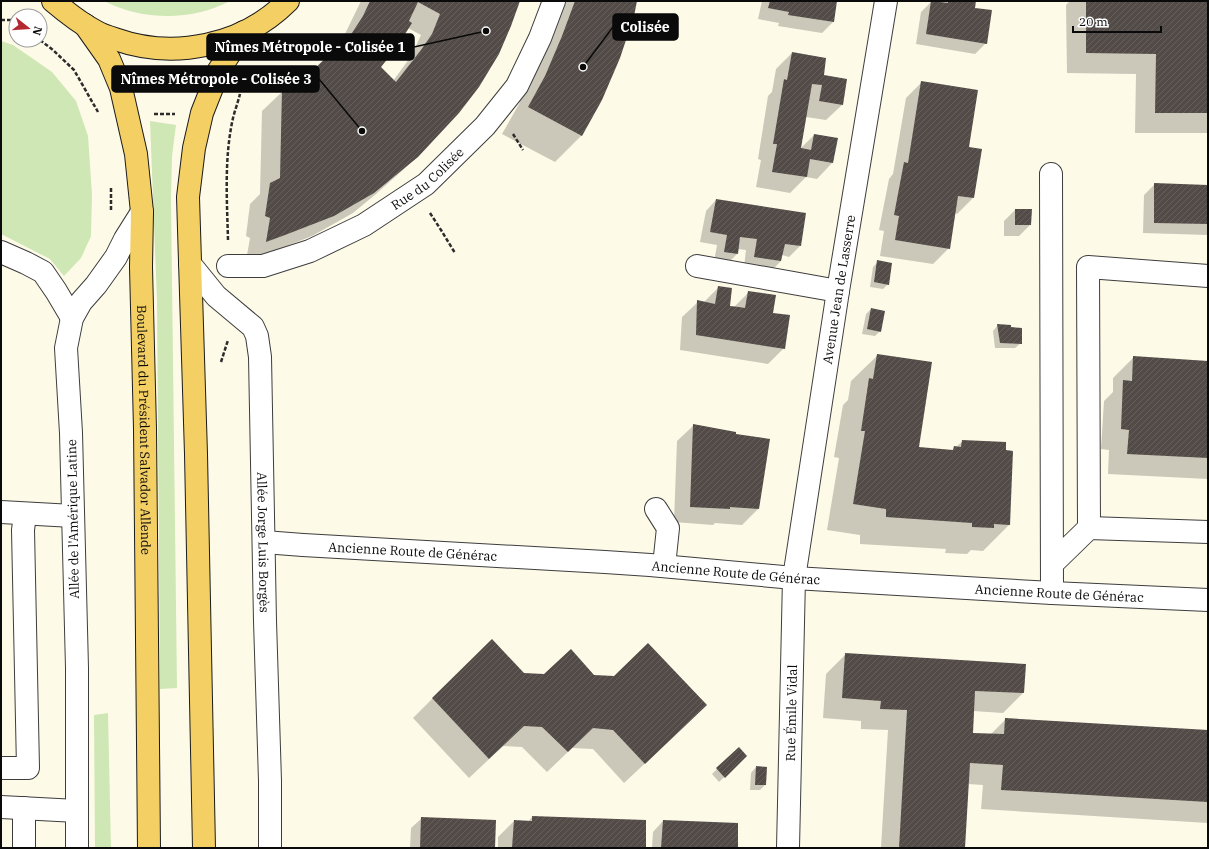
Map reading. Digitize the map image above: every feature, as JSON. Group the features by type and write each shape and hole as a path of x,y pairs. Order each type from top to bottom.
{"main road":[{"path":"53,1 72,18 96,32 125,43 142,47 164,49 185,48 223,41 244,32 267,18 288,1"},
{"name":"Boulevard du Président Salvador Allende","path":"85,25 109,59 121,88 136,154 142,212 141,267 146,428 149,848"},
{"path":"204,848 196,454 188,197 194,148 202,113 219,70 244,32"}],"street":[{"name":"Rue du Colisée","path":"228,266 263,266 310,251 364,225 426,184 486,126 517,86 540,38 554,1"},
{"name":"Avenue Jean de Lasserre","path":"794,578 838,291 886,1"},
{"path":"1051,174 1052,593"},
{"name":"Allée de l'Amérique Latine","path":"77,848 77,668 71,433 66,348 72,318 81,302 96,285 116,257 125,239 142,212"},
{"path":"1,252 43,272 72,318"},
{"name":"Allée Jorge Luis Borgès","path":"190,264 216,296 253,327 257,336 260,357 270,781 270,848"},
{"path":"697,266 838,291"},
{"path":"1090,528 1088,267 1208,276"},
{"path":"656,509 668,528 664,566"},
{"path":"1,512 73,516"},
{"path":"1,768 28,768 23,530 25,514"},
{"path":"1052,564 1090,528 1208,532"},
{"name":"Ancienne Route de Générac","path":"264,542 303,546 597,561 794,578 1052,593 1208,600"},
{"name":"Rue Émile Vidal","path":"788,848 794,578"},
{"path":"1,807 77,811"},
{"path":"24,808 24,848"}],"path":[{"path":"48,46 74,70 104,122 128,114 202,113 233,119"},
{"path":"228,266 227,180 229,145 233,119 242,89"},
{"path":"111,180 111,215"},
{"path":"415,192 455,253"}],"green space":[{"path":"104,1 230,1 215,8 200,12 167,16 135,12 119,8"},
{"path":"1,41 8,43 8,48 17,48 52,72 76,101 88,136 92,194 91,236 81,258 64,276 50,259 1,234"},
{"path":"150,121 176,125 172,156 171,199 177,688 160,689 157,301"},
{"path":"108,713 111,848 95,848 94,715"}],"building":[{"path":"370,1 520,1 499,54 479,87 459,113 418,157 374,193 334,216 266,242 270,218 265,216 270,183 280,178 282,90 311,72 352,33 363,16","holes":["418,2 440,14 432,34 396,82 381,67 397,47 412,23 409,21"]},
{"path":"575,1 637,1 634,16 620,58 602,100 582,136 528,107 545,76"},
{"path":"770,1 837,1 834,22 788,15 789,12 768,8"},
{"path":"931,1 948,3 948,1 976,1 975,8 992,10 987,44 926,34"},
{"path":"1086,1 1208,1 1208,113 1155,113 1156,54 1086,53"},
{"path":"792,52 826,58 824,75 847,79 843,105 819,101 822,85 812,84 801,148 811,150 814,134 838,138 833,163 810,159 807,177 772,172 777,144 773,144 784,79 787,80"},
{"path":"921,81 978,90 969,147 982,149 974,198 958,196 950,249 895,240 899,216 894,215 904,162 908,163"},
{"path":"1154,183 1208,185 1208,224 1154,223"},
{"path":"716,199 806,213 801,246 785,244 781,261 754,257 757,239 740,237 738,254 724,252 727,235 710,232"},
{"path":"1015,209 1032,209 1031,225 1015,225"},
{"path":"877,260 892,263 889,285 874,282"},
{"path":"718,286 732,288 730,306 745,308 748,291 776,295 773,313 790,315 785,349 696,335 697,300 715,304"},
{"path":"871,308 885,311 881,332 867,329"},
{"path":"997,324 1011,325 1011,327 1022,328 1022,344 1000,343"},
{"path":"877,354 932,362 919,447 953,450 954,446 961,447 962,440 1006,442 1006,450 1013,451 1010,525 994,524 994,528 972,527 972,523 886,517 886,509 853,504 865,431 861,431 869,378 873,379"},
{"path":"1133,356 1208,361 1208,458 1127,454 1129,430 1121,429 1123,380 1132,381"},
{"path":"693,424 736,432 736,434 770,439 759,509 690,507"},
{"path":"492,639 524,673 544,674 571,649 594,675 614,676 648,643 707,705 645,764 613,730 593,728 568,752 542,727 524,726 489,759 432,698"},
{"path":"845,653 1026,664 1024,693 975,691 973,733 1004,734 1005,718 1208,730 1208,802 1001,790 1003,765 970,763 965,848 899,848 907,710 880,709 881,701 842,698"},
{"path":"739,747 747,756 725,778 716,768"},
{"path":"756,766 767,767 766,785 755,785"},
{"path":"532,816 646,820 646,848 512,848 514,820 532,821"},
{"path":"421,817 496,820 495,848 420,848"},
{"path":"663,820 738,823 738,848 661,848"}],"place":[{"name":"Nîmes Métropole - Colisée 1","path":"486,31"},
{"name":"Colisée","path":"583,67"},
{"name":"Nîmes Métropole - Colisée 3","path":"362,131"}]}
